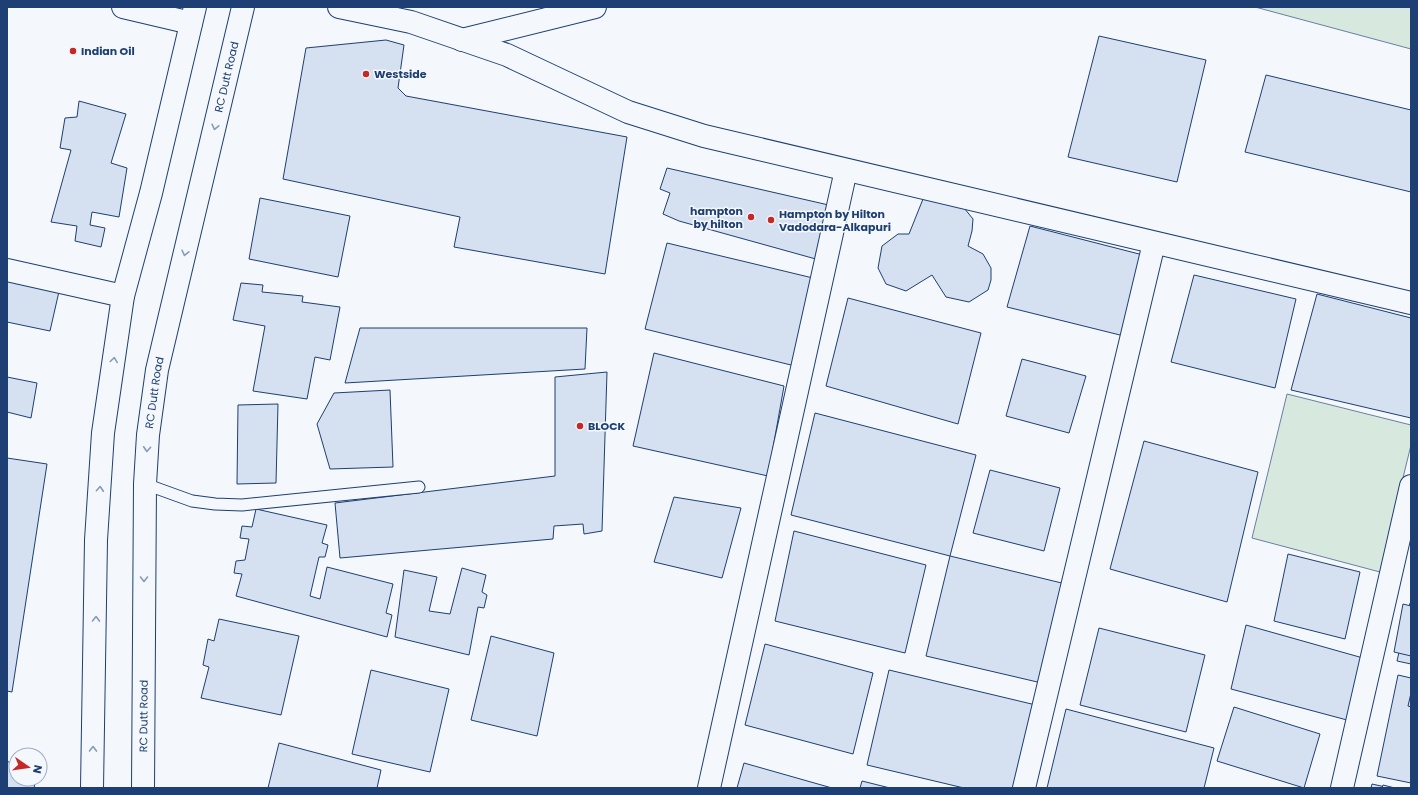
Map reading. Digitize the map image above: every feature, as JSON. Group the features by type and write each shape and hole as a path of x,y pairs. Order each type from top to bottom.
{"street":[{"path":"92,788 97,533 103,433 123,296 151,193 193,15 123,7"},
{"name":"RC Dutt Road","path":"143,788 145,484 148,436 157,370 243,7"},
{"path":"339,7 411,22 507,55 628,112 704,136 1411,304"},
{"path":"462,40 595,7"},
{"path":"710,788 846,170"},
{"path":"1024,788 1154,243"},
{"path":"7,270 123,296"},
{"path":"1342,788 1411,486"}],"lane":[{"path":"145,484 192,502 242,505 420,487"}],"shaded area":[{"path":"1255,7 1411,7 1411,49"},
{"path":"1287,394 1411,425 1411,445 1380,572 1252,538"}],"building":[{"path":"1099,36 1206,60 1177,182 1068,157"},
{"path":"386,40 404,45 398,88 406,96 627,137 605,274 454,247 460,217 283,179 306,48"},
{"path":"1266,75 1411,110 1411,192 1245,152"},
{"path":"79,101 126,114 111,163 127,168 119,217 92,212 90,225 105,228 101,247 75,241 77,226 51,222 71,150 60,148 65,118 77,117"},
{"name":"hampton by hilton","path":"667,168 833,206 823,261 679,221 663,214 670,193 660,189"},
{"path":"941,197 960,203 973,219 972,231 968,246 983,254 991,268 991,280 988,290 969,302 946,297 932,275 906,291 886,284 878,268 882,246 898,234 909,234 923,199"},
{"path":"260,198 350,216 338,277 249,259"},
{"path":"1030,226 1143,255 1124,336 1007,307"},
{"path":"667,243 813,278 795,366 645,329"},
{"path":"7,274 60,287 50,331 7,322"},
{"path":"1194,275 1296,299 1275,388 1171,362"},
{"path":"241,283 263,285 262,292 303,296 302,302 340,307 330,360 315,357 307,399 253,391 265,326 233,320"},
{"path":"1317,294 1411,318 1411,418 1291,390"},
{"path":"848,298 981,333 958,424 826,386"},
{"path":"360,328 587,328 585,369 345,383"},
{"path":"654,353 784,386 768,476 633,446"},
{"path":"1022,359 1086,376 1069,433 1006,416"},
{"name":"BLOCK","path":"607,372 602,531 584,534 583,524 554,526 553,539 340,558 335,503 555,476 555,377"},
{"path":"7,377 37,383 31,418 7,412"},
{"path":"390,390 393,467 330,469 317,424 334,393"},
{"path":"278,404 276,483 237,484 238,405"},
{"path":"815,413 976,455 950,556 791,515"},
{"path":"1144,441 1258,472 1227,602 1110,569"},
{"path":"7,458 47,464 12,692 7,691"},
{"path":"990,470 1060,488 1044,551 973,533"},
{"path":"674,497 741,508 722,578 654,562"},
{"path":"256,509 327,525 322,543 328,545 325,557 319,557 310,596 320,599 327,567 393,584 386,613 392,615 387,637 236,596 242,574 234,573 236,561 245,560 249,539 240,538 242,526 252,527"},
{"path":"794,531 926,565 905,653 775,621"},
{"path":"1288,554 1360,572 1345,639 1274,621"},
{"path":"950,556 1070,585 1046,684 926,656"},
{"path":"462,568 486,575 482,592 487,595 484,608 478,607 469,655 395,637 404,570 437,577 429,611 450,614"},
{"path":"1411,603 1411,664 1397,661"},
{"path":"1403,604 1411,606 1411,656 1394,652"},
{"path":"219,619 299,636 281,715 201,698 209,667 203,665 208,639 214,641"},
{"path":"1246,625 1363,658 1347,720 1231,689"},
{"path":"1099,628 1205,655 1186,732 1080,705"},
{"path":"491,636 554,653 537,736 471,720"},
{"path":"765,644 873,673 853,754 745,725"},
{"path":"371,670 449,689 430,772 352,754"},
{"path":"889,670 1040,706 1020,788 964,788 867,765"},
{"path":"1398,675 1411,678 1411,783 1377,776"},
{"path":"1411,693 1411,707 1408,706"},
{"path":"1234,707 1320,734 1304,788 1217,761"},
{"path":"1066,709 1214,748 1204,788 1047,788"},
{"path":"279,743 381,770 377,788 268,788"},
{"path":"7,761 8,787 34,787 34,788 7,788"},
{"path":"744,763 832,788 737,788"},
{"path":"862,781 890,788 860,788"},
{"path":"1372,784 1390,788 1371,788"},
{"path":"1383,785 1395,788 1382,788"}],"place":[{"name":"Indian Oil","path":"73,51"},
{"name":"Westside","path":"366,74"},
{"name":"hampton by hilton","path":"751,217"},
{"name":"Hampton by Hilton Vadodara-Alkapuri","path":"771,220"},
{"name":"BLOCK","path":"580,426"}]}
